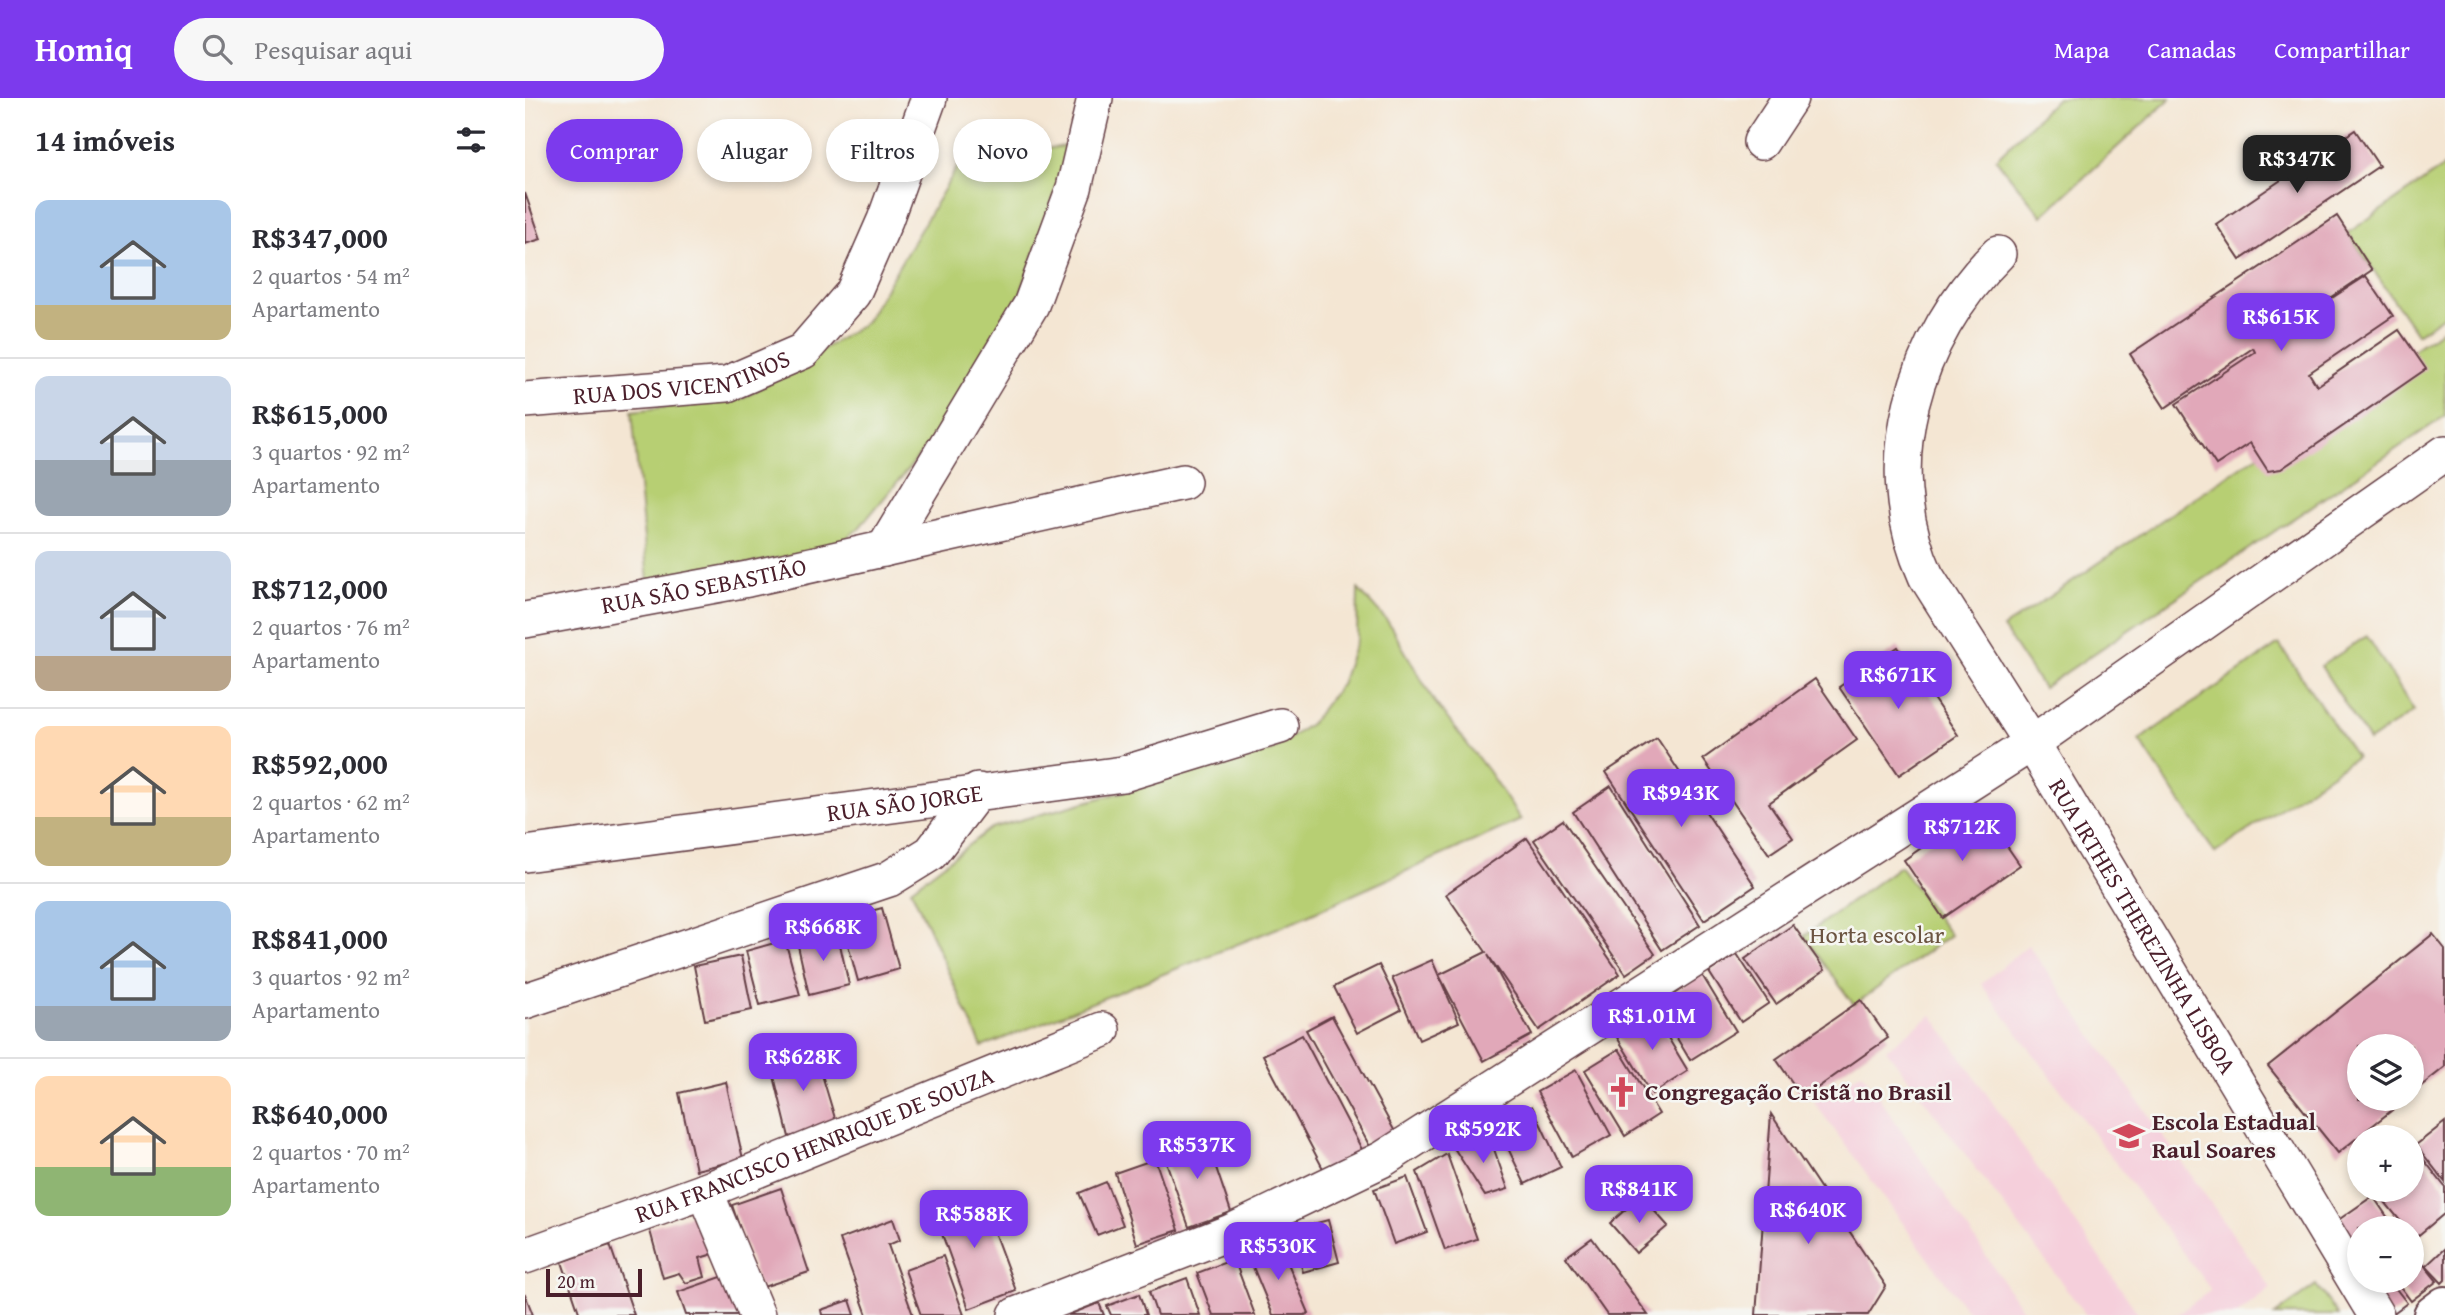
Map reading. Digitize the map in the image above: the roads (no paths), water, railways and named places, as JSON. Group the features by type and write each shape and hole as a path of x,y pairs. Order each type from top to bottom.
{"main road":[{"path":"2433,1315 2445,1306"}],"street":[{"name":"RUA DOS VICENTINOS","path":"525,400 727,384 803,351 853,293 885,220 929,98"},
{"path":"884,549 1031,305 1074,188 1095,98"},
{"path":"1762,142 1790,98"},
{"name":"RUA IRTHES THEREZINHA LISBOA","path":"1998,254 1976,275 1938,335 1910,402 1902,458 1904,492 1913,548 1926,576 2032,743 2376,1315"},
{"path":"1016,1315 1231,1232 1383,1159 2032,743 2445,453"},
{"name":"RUA SÃO SEBASTIÃO","path":"525,621 748,579 1183,482"},
{"name":"RUA SÃO JORGE","path":"525,854 978,791 1123,774 1280,726"},
{"path":"525,1001 889,879 931,853 978,791"},
{"name":"RUA FRANCISCO HENRIQUE DE SOUZA","path":"525,1256 705,1191 1103,1031"},
{"path":"705,1191 758,1315"}],"place":[{"name":"Congregação Cristã no Brasil","path":"1622,1092"},
{"name":"Escola Estadual Raul Soares","path":"2129,1136"}],"park label":[{"name":"Horta escolar","path":"1877,935"}]}
